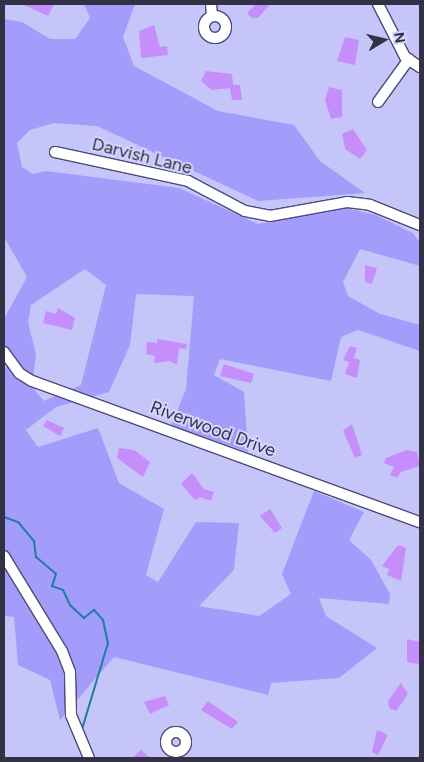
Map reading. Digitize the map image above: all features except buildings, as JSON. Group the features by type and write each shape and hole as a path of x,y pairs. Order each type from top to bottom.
{"street":[{"path":"211,4 212,16"},
{"path":"378,4 409,59 420,68"},
{"path":"378,102 409,59"},
{"name":"Darvish Lane","path":"55,152 188,181 245,211 270,216 347,202 370,205 420,224"},
{"name":"Riverwood Drive","path":"4,352 19,373 32,381 420,522"},
{"path":"4,556 62,651 70,672 72,715 89,758"}],"shaded area":[{"path":"84,4 135,4 123,37 134,66 218,111 294,125 320,161 365,193 258,201 97,126 54,123 30,130 17,143 22,167 33,174 46,171 179,188 258,224 341,207 376,215 413,233 420,243 420,266 360,249 343,282 348,296 380,314 420,325 420,351 358,330 341,337 331,381 220,359 214,375 244,392 248,452 171,426 186,389 194,296 136,294 130,345 109,392 56,407 26,430 38,447 98,428 119,483 164,509 146,575 158,582 196,522 239,523 234,570 199,606 259,616 291,594 282,574 314,491 364,512 349,540 371,560 390,594 389,604 319,598 326,616 377,648 339,678 271,683 268,695 114,657 60,720 50,680 18,665 14,617 4,616 4,371 12,357 4,344 4,319 27,277 4,237 4,19 22,22 50,39 75,39 90,18","holes":["85,269 106,285 81,385 44,401 32,387 36,354 28,323 31,305"]}],"waterway":[{"path":"4,517 18,522 34,541 36,557 56,574 52,586 63,590 70,605 84,618 94,610 103,620 108,643 82,729"}]}
